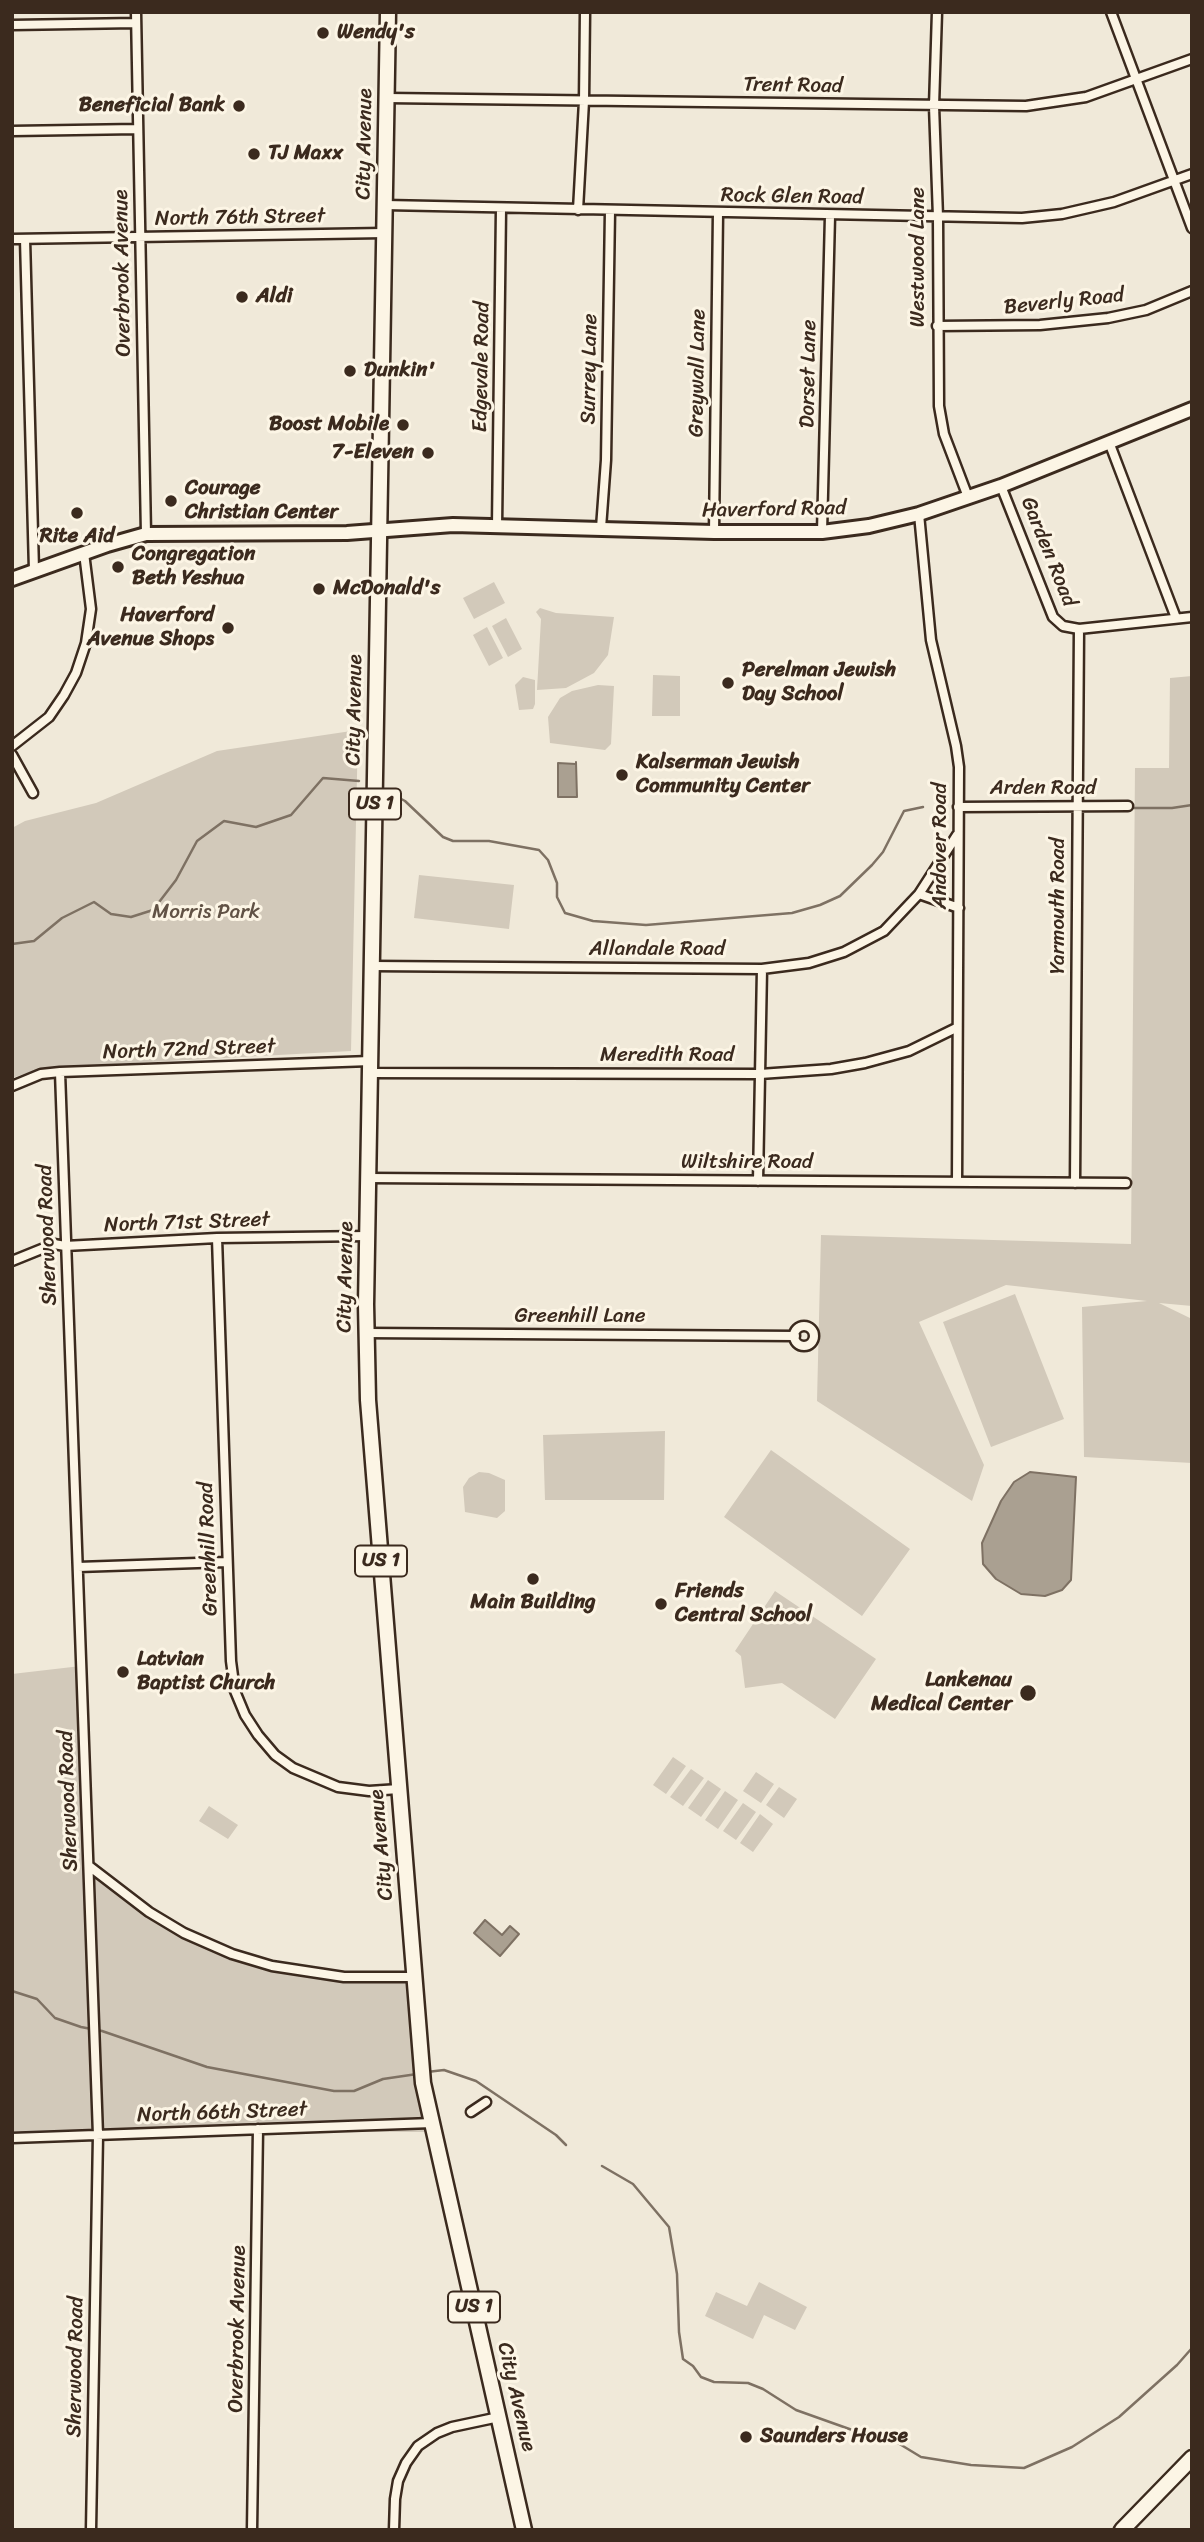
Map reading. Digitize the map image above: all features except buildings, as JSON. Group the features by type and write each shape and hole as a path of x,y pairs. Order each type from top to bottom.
{"highway":[{"name":"City Avenue","path":"388,12 367,1236 368,1400 423,2083 524,2530"},
{"path":"1122,2530 1192,2458"}],"main road":[{"name":"Haverford Road","path":"12,579 146,534 379,531 453,525 822,533 870,526 919,514 1001,486 1192,409"}],"street":[{"name":"Overbrook Avenue","path":"136,12 146,534"},
{"path":"578,210 584,101 585,12"},
{"name":"Westwood Lane","path":"937,12 934,106 938,217 937,383 941,420 968,497"},
{"path":"1111,12 1192,228"},
{"path":"12,25 136,23"},
{"name":"Trent Road","path":"387,98 1026,106 1086,97 1192,59"},
{"path":"12,131 137,129"},
{"name":"Rock Glen Road","path":"385,205 1022,218 1062,214 1114,202 1192,174"},
{"name":"Edgevale Road","path":"497,526 501,209"},
{"name":"Surrey Lane","path":"601,528 606,460 610,211"},
{"name":"Greywall Lane","path":"714,532 718,213"},
{"name":"Dorset Lane","path":"822,533 830,216"},
{"name":"North 76th Street","path":"12,239 384,233"},
{"path":"25,239 34,570"},
{"name":"Beverly Road","path":"937,326 1040,325 1108,318 1146,310 1192,292"},
{"path":"1109,442 1176,618"},
{"name":"Garden Road","path":"1001,486 1053,617 1063,626 1079,629 1192,617"},
{"name":"Andover Road","path":"919,514 931,640 959,767 957,1182"},
{"path":"12,746 49,717 76,673 86,643 91,609 84,553"},
{"name":"Yarmouth Road","path":"1075,1183 1079,629"},
{"path":"12,755 33,793"},
{"name":"Arden Road","path":"958,807 1128,806"},
{"name":"Allandale Road","path":"372,966 762,969 809,963 844,952 884,931 919,894 958,832"},
{"path":"919,894 959,908"},
{"path":"758,1181 762,969"},
{"name":"Meredith Road","path":"370,1067 760,1074 831,1069 865,1063 909,1051 956,1028"},
{"name":"North 72nd Street","path":"12,1086 41,1074 60,1072 370,1067"},
{"name":"Sherwood Road","path":"60,1072 98,2135 91,2530"},
{"name":"Wiltshire Road","path":"368,1178 1126,1183"},
{"name":"North 71st Street","path":"12,1261 54,1244 65,1246 217,1238 367,1236"},
{"name":"Greenhill Road","path":"217,1238 227,1562 231,1661 235,1691 245,1715 258,1735 275,1755 293,1768 322,1782 354,1790 399,1789"},
{"name":"Greenhill Lane","path":"366,1333 795,1336"},
{"path":"78,1567 227,1562"},
{"path":"89,1866 149,1912 184,1933 232,1954 272,1966 344,1977 414,1977"},
{"path":"471,2112 486,2102"},
{"name":"North 66th Street","path":"12,2138 432,2123"},
{"name":"Overbrook Avenue","path":"252,2530 258,2129"},
{"path":"394,2530 398,2481 405,2463 418,2446 436,2433 452,2427 499,2417"}],"green space":[{"path":"494,582 505,603 474,619 463,598"},
{"path":"540,608 556,613 614,617 608,655 594,673 566,688 537,690 541,619 536,612"},
{"path":"506,618 522,649 508,657 492,626"},
{"path":"487,627 503,658 489,666 473,635"},
{"path":"653,675 680,676 680,716 652,716"},
{"path":"1192,676 1192,1306 1159,1303 1192,1319 1192,1463 1084,1457 1082,1307 1147,1301 1006,1285 919,1322 984,1465 972,1501 817,1401 821,1235 1131,1244 1135,768 1169,768 1170,678"},
{"path":"523,677 535,680 533,709 519,710 515,685"},
{"path":"598,685 614,686 611,744 605,750 550,743 548,717 560,698 572,691"},
{"name":"Morris Park","path":"358,730 351,1051 42,1068 12,1078 12,828 25,821 96,803 217,751"},
{"path":"419,875 514,885 509,929 414,918"},
{"path":"1015,1294 1064,1419 991,1447 943,1322"},
{"path":"665,1431 664,1500 545,1500 543,1435"},
{"path":"771,1450 910,1549 862,1616 724,1517"},
{"path":"479,1472 505,1480 505,1511 497,1518 465,1512 463,1487 469,1478"},
{"path":"775,1591 876,1659 835,1719 782,1683 745,1688 741,1656 735,1651"},
{"path":"81,1666 86,1866 141,1909 271,1969 335,1981 408,1982 430,2132 12,2132 12,1674"},
{"path":"673,1757 686,1766 666,1794 653,1785"},
{"path":"691,1769 704,1778 683,1806 670,1797"},
{"path":"756,1772 774,1784 761,1803 743,1791"},
{"path":"708,1780 721,1789 701,1817 688,1808"},
{"path":"779,1787 797,1799 784,1818 766,1805"},
{"path":"725,1791 738,1800 718,1829 705,1820"},
{"path":"743,1803 756,1812 736,1840 723,1831"},
{"path":"209,1806 238,1825 228,1839 199,1821"},
{"path":"760,1814 773,1824 753,1852 740,1843"},
{"path":"759,2282 807,2307 795,2330 764,2315 753,2339 705,2316 716,2292 747,2306"}],"shaded area":[{"path":"576,762 577,797 558,797 558,763"},
{"path":"1030,1472 1076,1477 1071,1580 1062,1590 1045,1596 1021,1594 996,1579 983,1564 982,1543 1001,1501 1014,1482"},
{"path":"485,1920 502,1935 510,1926 519,1934 500,1956 474,1933"}],"waterway":[{"path":"12,944 34,941 62,918 94,902 111,914 131,917 153,910 176,880 197,841 224,821 256,827 291,815 323,778 359,781"},
{"path":"392,794 405,801 443,837 453,841 489,841 539,850 548,860 557,883 557,897 565,913 593,921 646,925 792,913 820,905 840,896 872,865 883,852 904,811 923,807"},
{"path":"1133,808 1192,805"},
{"path":"12,1991 37,1999 55,2018 207,2067 334,2091 354,2091 383,2079 417,2074"},
{"path":"427,2072 444,2070 476,2081 556,2135 566,2145"},
{"path":"602,2166 633,2184 669,2227 677,2274 683,2359 693,2366 701,2377 714,2382 748,2383 763,2389 796,2410 855,2431 893,2440 921,2457 971,2465 1024,2468 1072,2447 1119,2417 1192,2348"}],"place":[{"name":"Wendy's","path":"323,33"},
{"name":"Beneficial Bank","path":"239,106"},
{"name":"TJ Maxx","path":"254,154"},
{"name":"Aldi","path":"242,297"},
{"name":"Dunkin'","path":"350,371"},
{"name":"Boost Mobile","path":"403,425"},
{"name":"7-Eleven","path":"428,453"},
{"name":"Courage Christian Center","path":"171,501"},
{"name":"Rite Aid","path":"77,513"},
{"name":"Congregation Beth Yeshua","path":"118,567"},
{"name":"McDonald's","path":"319,589"},
{"name":"Haverford Avenue Shops","path":"228,628"},
{"name":"Perelman Jewish Day School","path":"728,683"},
{"name":"Kalserman Jewish Community Center","path":"622,775"},
{"name":"Main Building","path":"533,1579"},
{"name":"Friends Central School","path":"661,1604"},
{"name":"Latvian Baptist Church","path":"123,1672"},
{"name":"Lankenau Medical Center","path":"1028,1693"},
{"name":"Saunders House","path":"746,2437"}]}
